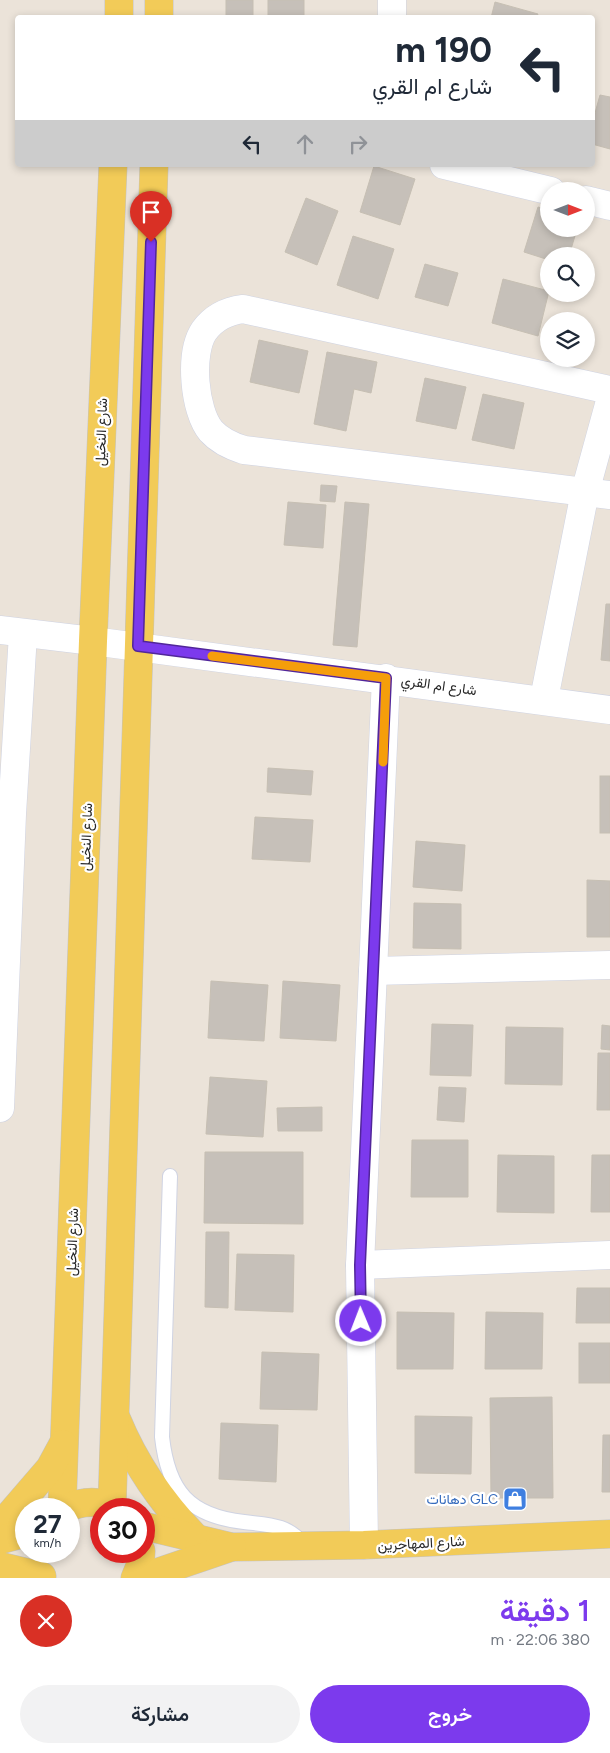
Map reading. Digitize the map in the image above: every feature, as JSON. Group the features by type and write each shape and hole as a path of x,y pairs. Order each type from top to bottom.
{"main road":[{"path":"119,0 119,15"},
{"path":"159,0 159,15"},
{"name":"شارع النخيل","path":"63,1498 93,641 112,167"},
{"path":"113,1498 114,1415 154,167"},
{"path":"114,1415 126,1443 146,1477 197,1548"},
{"path":"0,1526 50,1468 65,1440"},
{"path":"155,1531 197,1548"},
{"name":"شارع المهاجرين","path":"141,1578 197,1548 364,1545 610,1534"},
{"path":"0,1540 15,1536"},
{"path":"177,1578 197,1548"},
{"path":"135,1578 140,1563"},
{"path":"0,1566 41,1568"}],"street":[{"path":"392,0 392,15"},
{"path":"452,167 540,188"},
{"path":"595,202 610,206"},
{"path":"598,494 244,450 231,446 210,430 198,406 196,393 199,343 203,332 220,315 237,310 255,310 610,390"},
{"path":"544,699 598,494 610,401"},
{"path":"0,1108 12,632"},
{"name":"شارع ام القري","path":"12,632 386,678 544,699 610,710"},
{"path":"364,1545 360,1265 386,678"},
{"path":"373,971 610,965"},
{"path":"360,1265 610,1255"}],"lane":[{"path":"170,1176 162,1437 165,1459 172,1479 185,1497 201,1512 218,1518 284,1527 305,1546"}],"building":[{"path":"226,0 253,0 253,15 226,15"},
{"path":"268,0 304,0 304,15 268,15"},
{"path":"495,2 538,14 538,15 492,15"},
{"path":"600,95 610,97 610,149 595,145 595,113"},
{"path":"374,167 415,179 400,225 360,212"},
{"path":"306,198 338,211 317,265 285,252"},
{"path":"538,207 540,208 540,238 574,238 572,247 540,247 540,257 524,252"},
{"path":"353,236 394,249 378,299 337,285"},
{"path":"425,264 458,273 448,306 415,297"},
{"path":"503,279 540,289 540,302 546,302 544,312 540,312 538,336 492,323"},
{"path":"259,340 308,351 299,393 250,382"},
{"path":"327,352 377,362 371,393 354,389 346,431 314,424"},
{"path":"425,378 466,387 456,429 416,421"},
{"path":"483,394 524,403 514,449 472,440"},
{"path":"321,485 337,486 335,502 320,501"},
{"path":"288,502 326,505 323,548 284,545"},
{"path":"345,502 369,504 357,647 333,645"},
{"path":"606,604 610,604 610,661 601,660"},
{"path":"268,768 313,771 311,795 267,792"},
{"path":"600,776 610,776 610,833 600,833"},
{"path":"255,817 313,820 310,862 252,859"},
{"path":"416,841 465,845 462,891 413,887"},
{"path":"587,880 610,881 610,937 587,937"},
{"path":"414,903 461,904 461,949 413,948"},
{"path":"211,981 268,985 264,1041 208,1038"},
{"path":"283,981 340,985 336,1041 280,1038"},
{"path":"432,1024 473,1025 471,1076 430,1075"},
{"path":"602,1025 610,1026 610,1050 601,1049"},
{"path":"506,1027 563,1028 562,1085 505,1084"},
{"path":"598,1053 610,1053 610,1110 597,1110"},
{"path":"210,1077 267,1081 263,1137 206,1134"},
{"path":"439,1087 466,1088 464,1122 437,1120"},
{"path":"322,1107 322,1131 278,1131 277,1108"},
{"path":"412,1140 468,1140 468,1197 411,1197"},
{"path":"205,1152 303,1152 303,1224 204,1223"},
{"path":"498,1155 554,1156 554,1213 497,1212"},
{"path":"592,1155 610,1155 610,1212 591,1212"},
{"path":"206,1232 229,1232 228,1308 205,1307"},
{"path":"237,1254 294,1255 293,1312 235,1310"},
{"path":"577,1288 610,1288 610,1323 576,1323"},
{"path":"397,1312 454,1313 453,1369 397,1369"},
{"path":"486,1312 543,1313 542,1369 485,1369"},
{"path":"579,1343 610,1343 610,1383 579,1383"},
{"path":"262,1352 319,1354 317,1410 260,1409"},
{"path":"552,1397 553,1498 491,1498 490,1398"},
{"path":"415,1416 472,1417 471,1474 415,1473"},
{"path":"221,1423 278,1425 276,1482 219,1479"},
{"path":"603,1435 610,1435 610,1492 602,1492"}],"slow traffic":[{"path":"212,656 386,678 383,762"}],"place":[{"name":"دهانات GLC","path":"515,1499"}],"route":[{"path":"151,242 138,646 386,678 360,1265 361,1321"}]}
